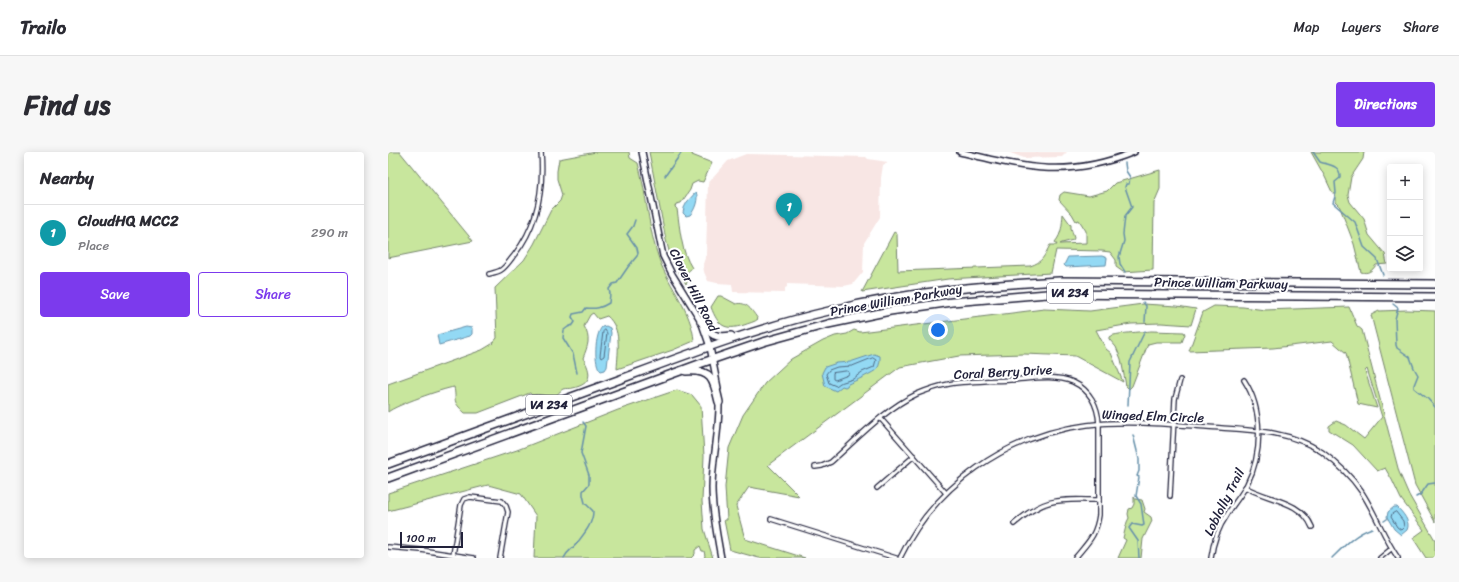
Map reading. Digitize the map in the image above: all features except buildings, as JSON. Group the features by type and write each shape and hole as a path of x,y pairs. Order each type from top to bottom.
{"highway":[{"name":"Prince William Parkway","path":"388,464 749,333 808,316 885,299 959,288 1012,283 1103,281 1435,284"},
{"name":"Prince William Parkway","path":"388,478 713,359 793,333 860,317 921,306 996,297 1071,293 1435,297"},
{"path":"701,321 712,334 717,336 726,337 749,333"},
{"path":"678,372 698,370 707,374 714,384 719,402"}],"street":[{"path":"489,274 501,270 513,257 522,245 534,220 539,205 541,187 541,152"},
{"path":"960,152 1004,163 1054,169 1088,166 1112,160 1134,152"},
{"name":"Clover Hill Road","path":"643,154 659,242 663,256 672,274 701,321 713,359 719,402 712,495 721,558"},
{"name":"Coral Berry Drive","path":"815,467 831,462 881,419 909,398 936,387 958,383 1047,378 1064,379 1082,388 1094,403 1099,424 1099,515 1096,529 1088,544 1075,558"},
{"path":"1170,496 1175,399 1180,380"},
{"name":"Loblolly Trail","path":"1211,558 1214,542 1221,525 1251,476 1254,464 1258,431 1258,414 1249,388 1244,380"},
{"path":"881,419 946,492"},
{"name":"Winged Elm Circle","path":"900,558 921,522 946,492 978,467 1006,449 1019,443 1062,430 1099,424 1174,425 1258,431 1279,434 1300,440 1321,452 1342,468 1361,491 1391,549 1398,558"},
{"path":"877,488 914,456"},
{"path":"1245,487 1258,494 1281,501 1300,511 1308,519 1312,527"},
{"path":"453,555 461,505 464,499 470,497 502,502 506,506 508,512 500,558"},
{"path":"1014,524 1034,509 1049,502 1100,500"},
{"path":"770,519 896,558"},
{"path":"388,547 406,548 474,558"},
{"path":"1380,558 1391,549"}],"shaded area":[{"path":"1008,152 1067,152 1062,157 1024,158"},
{"path":"746,154 866,157 868,159 888,162 883,165 881,178 880,217 864,243 863,272 853,284 844,286 787,284 785,293 733,292 732,284 708,281 704,272 703,264 706,255 708,184 728,161"}],"green space":[{"path":"388,152 400,152 473,241 388,258"},
{"path":"596,152 629,152 630,158 638,163 655,247 663,269 685,309 694,341 673,350 617,369 618,340 615,327 607,316 598,319 593,313 590,315 584,326 588,335 588,342 583,358 589,373 587,381 584,384 563,389 555,396 538,394 532,395 530,393 478,413 465,413 458,406 455,401 454,387 400,405 388,412 388,384 482,350 492,344 497,338 495,288 524,260 551,210 560,201 562,195 557,179 559,159"},
{"path":"649,152 693,152 692,155 712,163 703,182 698,181 692,184 690,190 681,203 676,204 675,207 677,209 683,247 692,268 685,274 688,280 686,284 671,258 666,240"},
{"path":"1311,152 1364,152 1363,159 1351,177 1348,195 1350,202 1364,219 1369,235 1385,254 1387,264 1376,265 1370,272 1361,272 1354,244 1339,205 1336,202 1336,197"},
{"path":"1160,170 1160,189 1154,203 1153,270 1123,272 1116,267 1116,260 1110,252 1056,250 1051,273 948,279 862,292 894,232 897,234 898,271 1030,266 1038,263 1050,245 1057,245 1055,242 1062,225 1063,214 1071,225 1074,238 1073,240 1060,244 1086,243 1086,231 1079,220 1076,221 1072,214 1059,200 1060,195 1064,192 1089,196 1107,191 1115,183"},
{"path":"718,296 721,296 736,304 740,303 746,305 758,319 737,327 727,327 723,325 716,319 711,307"},
{"path":"1143,304 1177,306 1196,309 1191,325 1161,323 1131,324 1096,330 1106,349 1111,353 1123,382 1075,356 1024,354 959,356 900,367 768,465 799,496 749,487 736,506 745,539 805,558 759,558 730,550 724,520 727,520 725,487 729,448 743,415 765,383 791,359 823,341 835,336 847,334 854,330 860,332 1044,309 1090,311"},
{"path":"1214,306 1243,307 1265,310 1349,307 1357,326 1362,330 1399,472 1409,495 1435,540 1435,558 1426,558 1413,538 1424,530 1401,499 1385,468 1377,471 1353,445 1329,430 1329,426 1336,421 1346,425 1364,439 1382,417 1367,369 1365,371 1377,408 1358,404 1346,353 1332,341 1273,348 1189,351 1203,312"},
{"path":"1379,311 1435,311 1435,522 1415,485 1371,315"},
{"path":"1151,331 1184,332 1185,334 1182,342 1156,342 1148,344 1132,386 1129,389 1126,386 1121,359 1116,347 1109,337"},
{"path":"677,390 692,395 701,406 704,456 702,501 704,529 713,558 704,558 704,551 702,551 700,546 695,550 695,554 691,558 534,558 536,516 521,494 488,485 388,511 388,493 517,450 618,410"},
{"path":"1134,497 1135,499 1142,500 1145,509 1144,512 1151,517 1152,521 1143,539 1141,558 1118,558 1126,540 1123,538 1129,518 1129,509 1132,508 1134,504"}],"water":[{"path":"696,192 697,201 695,207 690,215 686,216 683,213 684,208"},
{"path":"1102,256 1107,258 1106,265 1066,267 1064,265 1068,257"},
{"path":"606,326 610,328 611,333 607,367 605,370 601,371 598,368 597,363 596,342 602,327"},
{"path":"466,327 472,328 472,334 470,336 439,345 437,335"},
{"path":"874,354 880,356 878,367 875,370 845,387 842,386 836,391 825,386 822,373 825,367 837,363 850,362"},
{"path":"1394,507 1397,507 1402,512 1408,524 1407,530 1401,535 1394,529 1387,517 1388,512"}],"waterway":[{"path":"665,176 682,152"},
{"path":"1313,152 1320,162 1334,166 1339,170 1340,178 1335,182 1336,193 1333,203 1355,222 1364,247 1377,259 1383,275"},
{"path":"1125,163 1126,171 1130,177 1129,184 1126,184 1125,187 1132,207 1125,216 1123,234 1124,241 1119,257 1120,264 1125,272"},
{"path":"577,373 573,354 563,338 564,330 573,325 575,322 572,317 573,314 583,312 586,308 598,308 609,303 609,289 613,284 617,283 638,253 637,248 627,234 633,226 635,220"},
{"path":"1143,302 1146,306 1145,322"},
{"path":"1393,304 1398,308 1395,319 1397,348 1410,357 1418,375 1414,388 1428,399 1435,407"},
{"path":"1128,405 1130,362 1145,331"},
{"path":"564,558 585,532 593,516 593,511 585,503 583,495 583,491 589,484 589,475 581,453 586,426 583,422"},
{"path":"1133,435 1139,459 1139,471 1137,476 1139,477 1136,496 1141,504 1144,525 1132,524 1129,528 1138,541 1139,558"},
{"path":"1416,497 1421,494 1428,484 1435,483"},
{"path":"1332,558 1355,537 1372,528"}],"place":[{"name":"CloudHQ MCC2","path":"789,226"}]}
